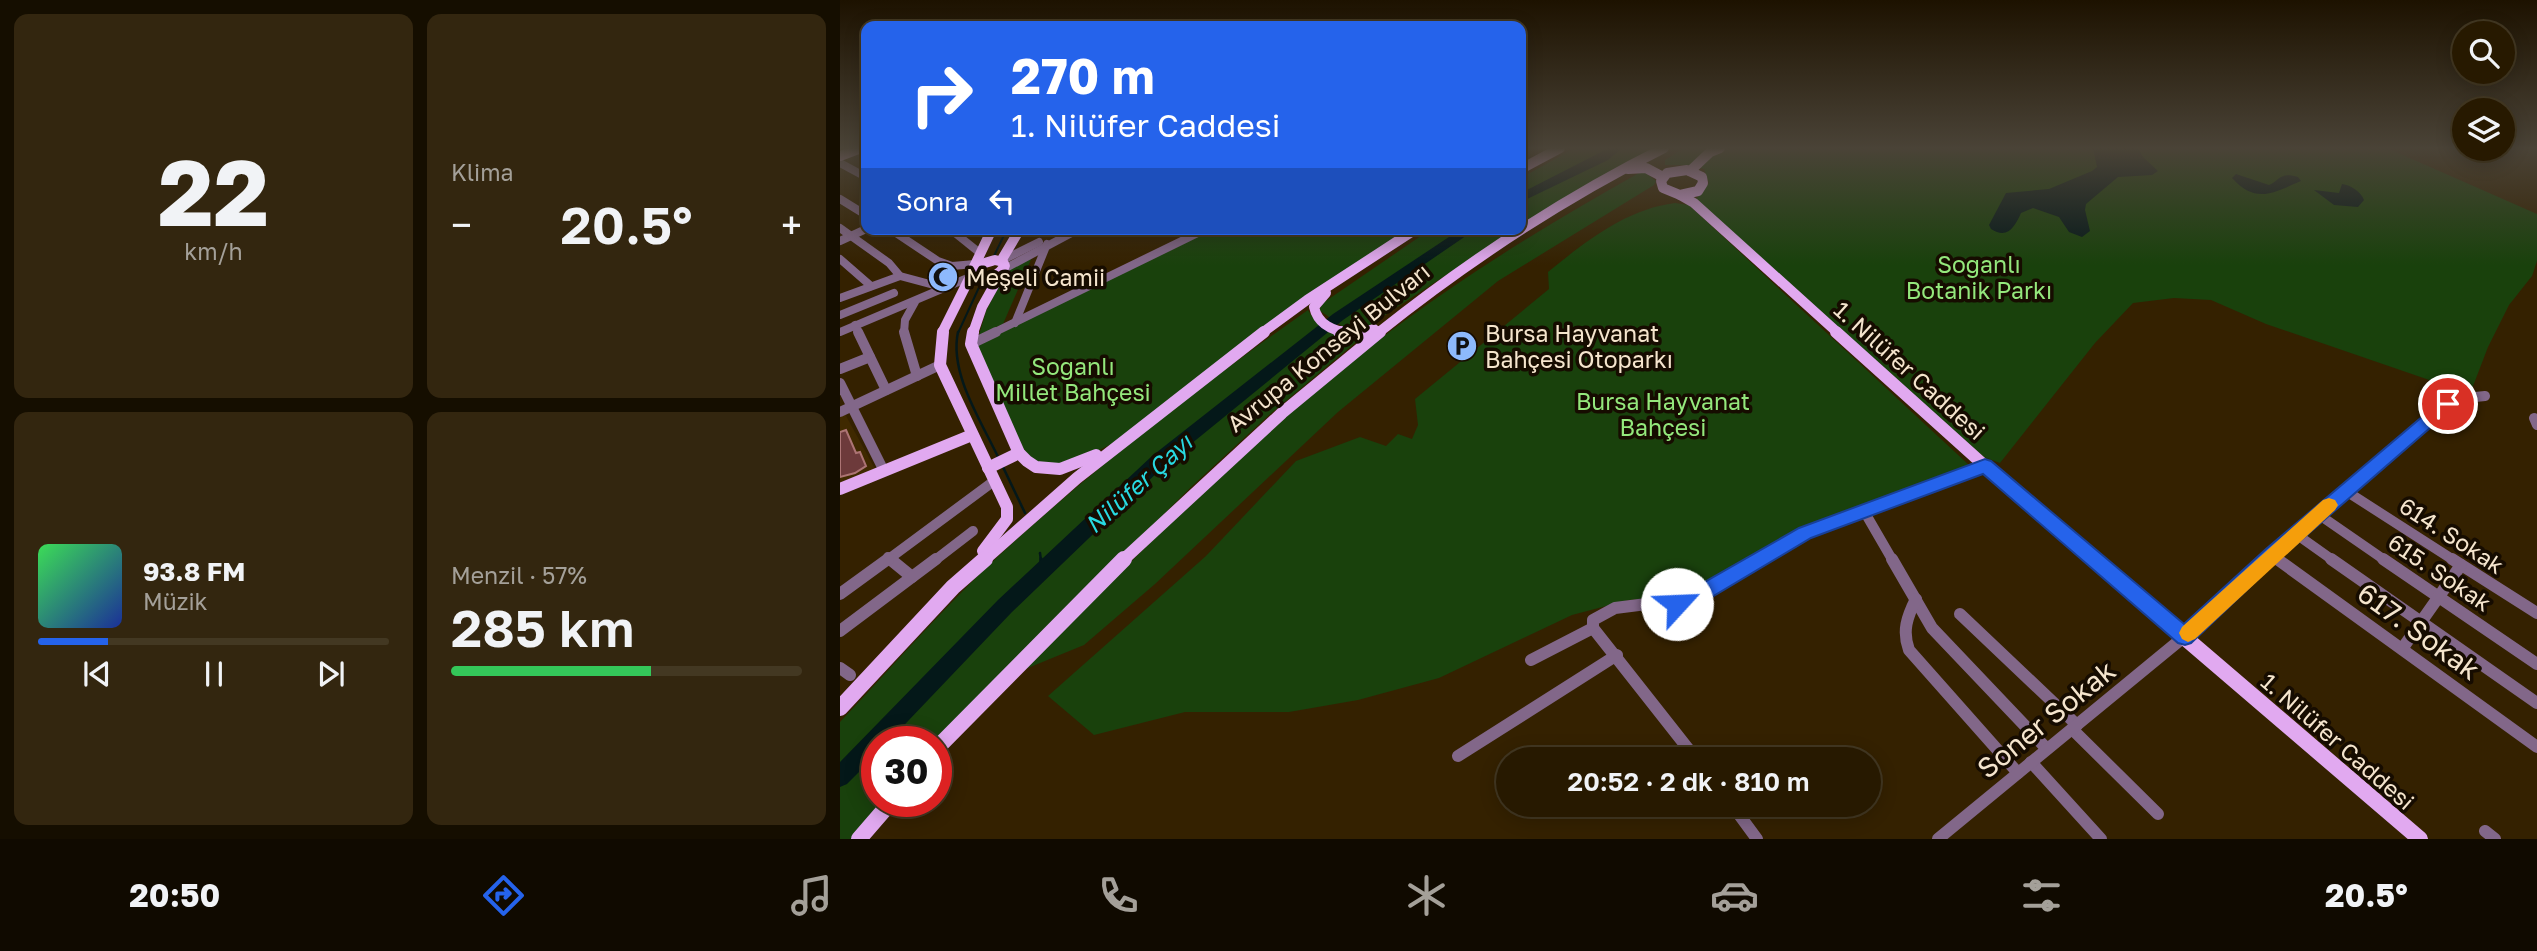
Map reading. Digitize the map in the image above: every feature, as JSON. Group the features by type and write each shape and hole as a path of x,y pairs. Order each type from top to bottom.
{"main road":[{"name":"Avrupa Konseyi Bulvarı","path":"1526,227 1594,187"},
{"name":"1. Nilüfer Caddesi","path":"1662,187 1694,198 1985,466 2420,839"},
{"path":"1694,198 1701,187"},
{"path":"953,587 1007,519 1007,507 940,365 941,335 989,235"},
{"path":"1017,235 979,311 972,330 971,344 1019,453 1036,467 1060,468 1081,463 1121,442"},
{"name":"Avrupa Konseyi Bulvarı","path":"840,708 953,587 1006,538 1121,442 1250,342 1407,235"},
{"name":"Avrupa Konseyi Bulvarı","path":"952,733 1245,443 1321,377 1438,286 1512,235"},
{"path":"1382,251 1321,297 1314,307 1314,313 1319,320 1344,334 1360,335 1438,286"},
{"path":"973,270 984,262 1002,268"},
{"path":"973,270 982,280 1002,268"},
{"path":"840,489 972,435"},
{"path":"988,468 1019,453"},
{"path":"859,839 878,817"}],"street":[{"path":"840,199 861,212"},
{"path":"841,229 901,276 946,289"},
{"path":"840,241 861,232"},
{"path":"899,235 938,261 973,270"},
{"path":"958,235 981,253"},
{"path":"971,344 1194,235"},
{"path":"1002,268 1051,236"},
{"path":"1014,323 1051,236"},
{"path":"840,259 871,286"},
{"path":"840,332 946,289 973,270"},
{"path":"840,298 901,276"},
{"path":"889,280 899,307"},
{"path":"840,315 894,293"},
{"path":"916,300 906,313 902,331 917,376"},
{"path":"855,325 886,390"},
{"path":"840,369 870,357"},
{"path":"840,412 940,365"},
{"path":"840,383 884,471"},
{"name":"Soner Sokak","path":"1938,839 2185,636 2318,514 2448,404 2464,397 2485,396"},
{"path":"1687,747 1593,628 1592,620 1599,614 1620,608 1677,604 1694,598 1805,533 1985,466"},
{"path":"840,594 994,481"},
{"name":"614. Sokak","path":"2346,491 2537,613"},
{"path":"1864,511 1932,628 2047,749"},
{"name":"615. Sokak","path":"2318,514 2537,664"},
{"path":"840,631 973,531"},
{"path":"2296,534 2537,703"},
{"name":"617. Sokak","path":"2272,555 2537,747"},
{"path":"888,557 912,577"},
{"path":"2402,649 2461,565"},
{"path":"1916,599 1904,624 1903,636 1909,650 2018,773"},
{"path":"1960,614 2158,814"},
{"path":"1531,660 1593,628"},
{"path":"1458,756 1617,655"},
{"path":"2031,762 2101,839"},
{"path":"1741,817 1757,839"}],"shaded area":[{"path":"2106,187 2086,204 2090,231 2082,237 2069,232 2059,217 2033,208 2021,213 2013,227 2006,232 1991,229 1989,225 2006,193"},
{"path":"2243,187 2286,187 2266,194"},
{"path":"2341,187 2351,187 2364,200 2358,207 2334,205 2314,190 2339,193"},
{"path":"845,414 875,469 840,484 840,417"}],"green space":[{"path":"1526,187 1590,187 1526,223"},
{"path":"1614,187 1651,187 1498,281 1338,412 1155,584 1084,645 1023,670 1238,458 1314,391 1391,330 1471,274"},
{"name":"Soğanlı Botanik Parkı","path":"1706,187 2476,187 2537,214 2537,261 2532,276 2509,305 2488,347 2470,394 2266,324 2211,300 2174,298 2133,303 2095,343 2000,463 1984,457 1695,200"},
{"name":"Bursa Hayvanat Bahçesi","path":"1675,203 1689,205 1970,466 1801,531 1689,594 1629,600 1572,615 1439,678 1358,700 1289,712 1185,712 1094,735 1048,696 1206,556 1296,461 1360,437 1386,446 1398,434 1412,439 1418,425 1415,399 1549,289 1548,272 1607,228 1640,212"},
{"name":"Soğanlı Millet Bahçesi","path":"1194,235 1403,235 1119,440 1080,460 1056,466 1036,462 1020,446 975,343"},
{"path":"1422,235 1507,235 1361,331 1346,329 1319,310 1323,303"},
{"path":"1033,255 1003,324 979,335 986,311 1007,270"},
{"path":"1308,310 1318,323 1331,332 1361,338 1269,415 1191,487 952,726 861,726 861,817 871,817 852,839 840,839 840,722 949,605 1017,539 1159,420"}],"building":[{"path":"846,430 856,453 860,452 866,466 855,473 840,477 840,432"}],"waterway":[{"name":"Nilüfer Çayı","path":"1526,196 1543,187"},
{"path":"993,258 1004,235"},
{"name":"Nilüfer Çayı","path":"840,777 1005,606 1158,461 1338,317 1461,235"},
{"path":"958,333 981,283"},
{"path":"958,332 956,348 963,381 999,459"},
{"path":"1003,467 1025,513"},
{"path":"1040,553 1041,561"},
{"path":"1041,559 1042,571"}],"slow traffic":[{"path":"2188,633 2329,505"}],"place":[{"name":"Meşeli Camii","path":"943,277"},
{"name":"Bursa Hayvanat Bahçesi Otoparkı","path":"1462,346"}],"route":[{"path":"1677,604 1694,598 1805,533 1985,466 2185,636 2318,514 2448,404"}]}
